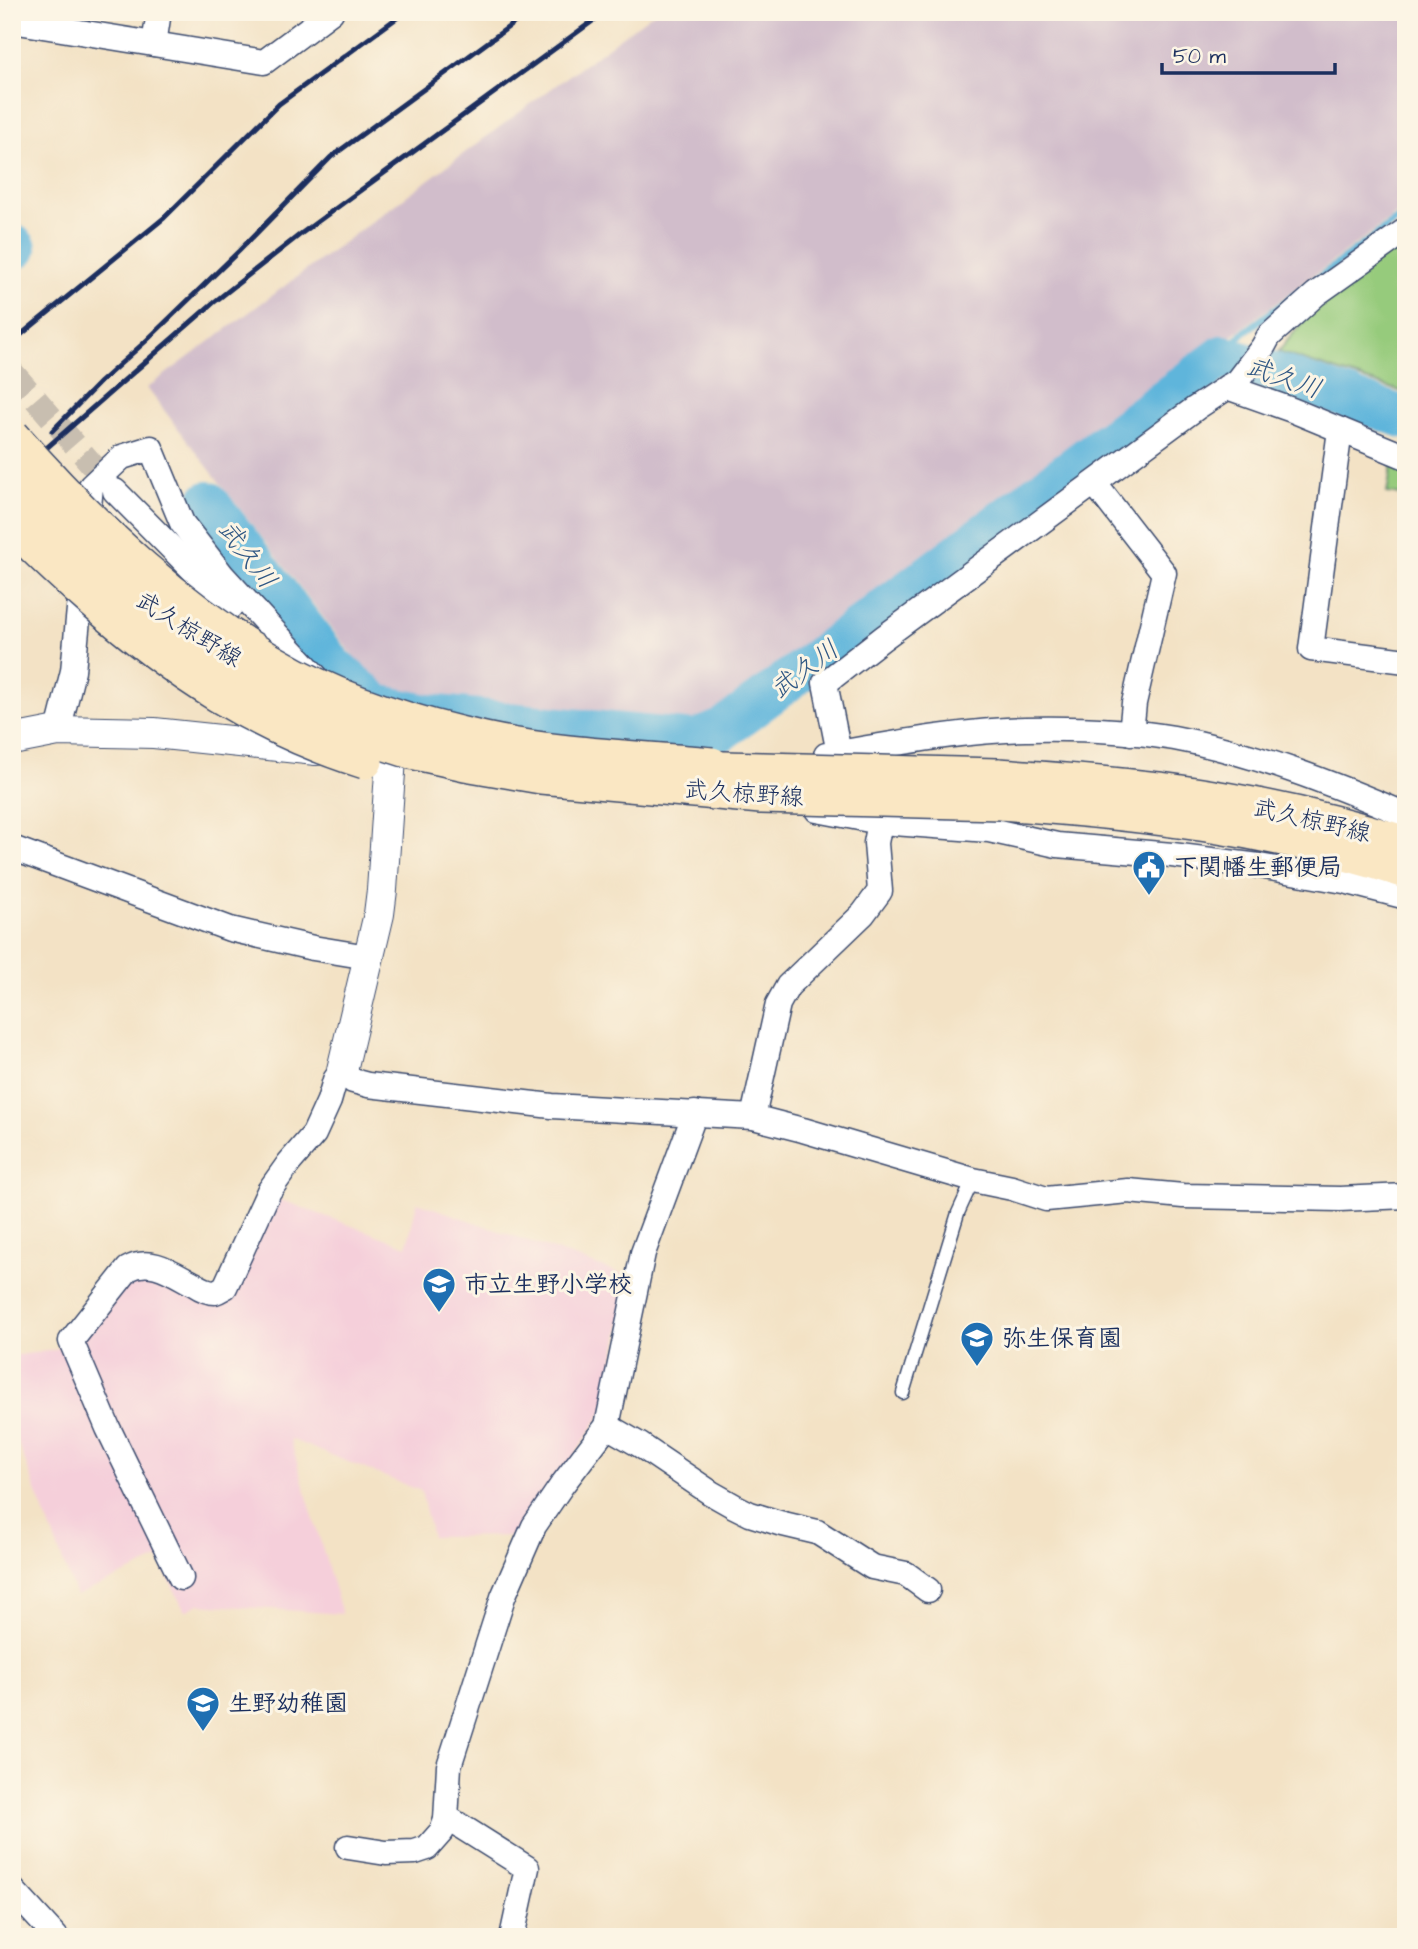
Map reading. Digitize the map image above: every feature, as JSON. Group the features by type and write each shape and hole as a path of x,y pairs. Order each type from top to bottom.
{"main road":[{"path":"12,436 76,507 127,556 217,626 297,676 387,714 488,740 606,756 760,782"},
{"name":"武久椋野線","path":"12,482 62,533 124,589 263,675 347,716 404,733 541,762 760,782 999,789 1095,783 1249,804 1317,819 1406,844"},
{"path":"12,524 132,635 182,672 259,719 316,744 385,767 476,785 522,790 619,795 760,782"},
{"name":"武久椋野線","path":"999,789 1245,829 1313,844 1406,871"}],"street":[{"path":"153,44 159,12"},
{"path":"12,21 264,62 326,14"},
{"path":"753,1117 778,1004 788,986 863,914 880,891 876,843 880,822 839,753 825,683 1232,384 1269,336 1316,294 1406,230"},
{"path":"1232,384 1406,457"},
{"path":"1340,430 1311,649 1406,661"},
{"path":"58,731 73,671 91,486 122,457 151,448 182,523 223,576 391,758 379,914 342,1070 335,1080 314,1134 269,1191 225,1287 215,1292 203,1289 163,1268 145,1263 134,1265 71,1341 108,1428 181,1578"},
{"path":"1095,484 1164,573 1134,704 1131,733"},
{"path":"115,491 318,695 391,758"},
{"path":"602,775 685,773 772,764 914,740 1024,729 1076,729 1172,738 1222,748 1270,762 1406,815"},
{"path":"12,740 58,731 154,733 391,758 687,784 880,822 989,830 1057,845 1259,866 1344,881 1406,897"},
{"path":"12,848 230,929 313,948 368,957"},
{"path":"342,1070 353,1081 368,1085 552,1106 753,1117 1046,1199 1128,1191 1184,1196 1340,1199 1406,1196"},
{"path":"348,1847 386,1853 415,1852 427,1848 442,1831 446,1820 449,1766 503,1597 534,1526 607,1426 643,1253 695,1113"},
{"path":"607,1426 734,1506 750,1514 817,1532 872,1567 906,1574 928,1590"},
{"path":"446,1820 454,1822 527,1868 512,1937"},
{"path":"12,1889 21,1916 56,1937"}],"lane":[{"path":"903,1393 958,1213 973,1180"}],"shaded area":[{"path":"655,12 1406,12 1406,207 710,721 690,730 670,729 378,688 147,388"},
{"path":"273,1197 407,1246 417,1202 630,1277 604,1410 522,1536 432,1537 421,1491 290,1439 342,1614 199,1604 185,1611 159,1559 76,1596 12,1427 12,1356 54,1350 79,1340 138,1269 213,1303"}],"green space":[{"path":"1406,241 1406,393 1278,352 1319,302"},
{"path":"1392,464 1406,470 1406,496 1387,493"}],"waterway":[{"path":"1223,356 1243,333 1406,213"},
{"name":"武久川","path":"12,244 16,248"},
{"name":"武久川","path":"208,502 333,666 377,705 427,715 695,741 722,730 1223,356 1406,418"}],"tunnel":[{"path":"12,372 115,491"}],"railway":[{"path":"12,342 164,218 279,104 405,12"},
{"path":"52,431 239,251 331,157 529,12"},
{"path":"12,478 213,303 302,233 605,12"}],"place":[{"name":"下関幡生郵便局","path":"1149,897"},
{"name":"市立生野小学校","path":"439,1314"},
{"name":"弥生保育園","path":"977,1368"},
{"name":"生野幼稚園","path":"203,1733"}]}
